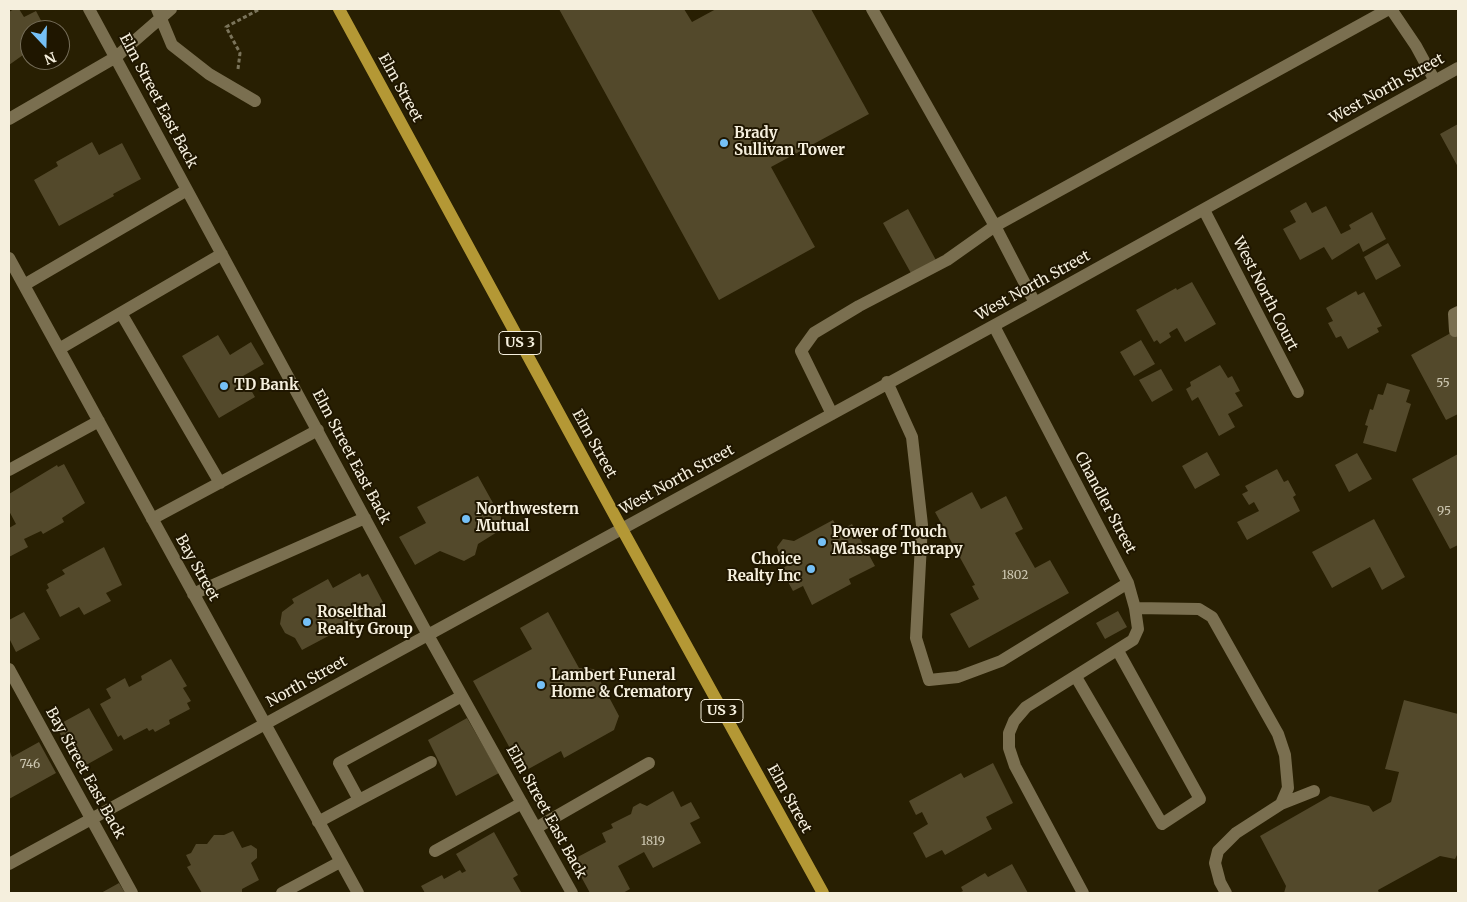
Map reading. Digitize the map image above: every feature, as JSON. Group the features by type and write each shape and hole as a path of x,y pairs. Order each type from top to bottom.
{"main road":[{"name":"Elm Street","path":"339,9 823,893"}],"street":[{"name":"Elm Street East Back","path":"89,9 428,635 572,893"},
{"path":"872,9 995,226 1035,303"},
{"path":"832,414 801,351 814,333 859,306 947,260 995,226 1390,9 1416,46 1435,81"},
{"path":"9,119 116,58 164,12"},
{"path":"164,12 172,45 210,74 255,101"},
{"name":"West North Street","path":"622,529 887,382 994,326 1458,68"},
{"path":"24,285 187,190"},
{"name":"West North Court","path":"1204,210 1298,392"},
{"path":"59,349 222,254"},
{"name":"Bay Street","path":"9,258 358,893"},
{"path":"1455,331 1454,314 1458,312"},
{"path":"121,313 220,483"},
{"name":"Chandler Street","path":"994,326 1128,583 1136,608 1138,629 1132,640 1118,651 1026,707 1014,721 1009,733 1009,748 1015,766 1083,893"},
{"path":"887,382 912,436 922,525 916,638 930,680 958,677 1001,661 1128,583"},
{"path":"9,470 99,421"},
{"path":"152,519 318,430"},
{"path":"193,594 366,518"},
{"name":"North Street","path":"9,864 622,529"},
{"path":"1136,608 1198,609 1212,618 1278,734 1285,755 1288,788 1281,804"},
{"path":"1076,677 1162,824 1200,799 1118,651"},
{"name":"Bay Street East Back","path":"9,669 132,893"},
{"path":"359,800 339,763 462,696"},
{"path":"318,822 431,762"},
{"path":"536,828 648,763"},
{"path":"1226,893 1220,882 1215,863 1218,851 1236,833 1281,804 1314,791"},
{"path":"435,852 522,803"},
{"path":"282,893 340,862"}],"path":[{"path":"234,89 240,53 226,28 260,9"}],"building":[{"path":"19,9 24,17 36,11 41,20 20,20 20,57 9,65 9,12"},
{"name":"Brady Sullivan Tower","path":"559,9 684,9 692,22 716,9 811,9 869,114 771,167 815,247 719,300"},
{"path":"1458,124 1458,167 1440,134"},
{"path":"92,142 99,155 122,143 141,179 59,226 34,180 58,166 56,162"},
{"path":"1306,202 1312,213 1326,206 1341,234 1351,229 1349,225 1372,212 1386,239 1363,252 1359,243 1332,260 1324,247 1300,260 1283,229 1296,222 1290,211"},
{"path":"908,209 937,262 912,275 883,223"},
{"path":"1388,243 1401,266 1376,280 1364,257"},
{"path":"1192,282 1216,324 1185,342 1177,328 1169,333 1171,337 1160,344 1157,340 1154,342 1136,310 1176,288 1177,290"},
{"path":"1356,291 1358,295 1364,292 1382,326 1377,328 1379,332 1348,349 1341,336 1336,338 1328,323 1333,321 1326,308"},
{"path":"1458,329 1458,414 1446,420 1411,355"},
{"name":"TD Bank","path":"218,335 230,355 251,342 264,364 243,376 255,397 219,418 182,356"},
{"path":"1141,340 1155,364 1134,376 1120,352"},
{"path":"1220,365 1228,378 1232,376 1240,391 1235,393 1243,406 1228,414 1235,427 1219,436 1198,397 1192,401 1186,389 1191,386 1190,382"},
{"path":"1161,369 1173,390 1152,402 1139,380"},
{"path":"1387,383 1410,390 1406,402 1411,404 1396,452 1363,443 1368,426 1365,425 1370,409 1373,410 1378,394 1383,395"},
{"path":"1207,452 1220,475 1195,489 1182,466"},
{"path":"1357,453 1372,479 1349,492 1335,465"},
{"path":"1458,454 1458,545 1450,549 1412,479"},
{"path":"64,464 85,503 62,518 64,522 43,534 41,531 24,539 28,547 9,557 9,528 16,524 9,511 9,494 57,465 58,467"},
{"path":"1277,469 1284,482 1288,480 1296,495 1293,497 1300,511 1247,540 1237,522 1259,511 1254,502 1249,505 1242,494 1248,491 1245,486"},
{"path":"478,476 503,521 502,529 478,544 475,555 464,561 440,551 415,565 399,537 426,523 417,507"},
{"path":"972,492 981,509 1006,496 1023,529 1015,533 1035,568 1050,560 1069,593 969,648 950,614 979,599 972,586 975,585 935,512"},
{"path":"1374,519 1405,577 1382,590 1370,567 1332,588 1312,552"},
{"path":"833,520 839,531 852,524 875,566 849,579 851,584 812,605 803,586 793,591 781,569 790,564 788,559 780,557 777,547 783,539 794,541"},
{"path":"104,547 122,585 106,593 111,601 84,615 79,607 60,617 46,590 49,588 47,584 65,574 62,570"},
{"path":"360,573 362,577 368,574 385,606 302,650 295,638 285,633 280,624 282,612 294,603 292,599 328,579 333,588"},
{"path":"1118,611 1127,627 1105,639 1096,623"},
{"path":"24,612 40,639 16,652 9,638 9,620"},
{"path":"548,612 579,668 594,669 619,716 614,730 564,758 561,751 523,772 473,681 532,649 520,628"},
{"path":"171,659 187,686 183,688 191,701 187,703 190,709 169,720 170,724 155,732 153,729 149,731 147,728 124,740 121,735 118,737 100,704 111,698 106,689 125,678 129,687 142,680 141,676"},
{"path":"1404,700 1458,714 1458,853 1455,859 1440,856 1378,890 1379,893 1284,893 1286,886 1260,836 1330,796 1369,806 1373,812 1391,802 1399,772 1385,769"},
{"path":"89,708 113,750 79,769 56,726"},
{"path":"467,718 499,773 456,796 428,740"},
{"path":"39,742 56,773 9,799 9,749 12,757"},
{"path":"993,763 1013,803 986,817 992,829 945,855 942,850 926,858 913,833 928,824 922,812 916,815 909,801 961,773 964,778"},
{"path":"673,791 681,807 691,802 700,818 690,823 701,843 653,868 644,852 618,866 630,889 623,893 590,893 572,860 606,842 602,833 613,828 611,824 631,814 633,807 640,803 647,806"},
{"path":"233,831 242,848 251,845 257,849 257,858 251,863 259,880 242,889 242,893 202,893 187,867 191,865 186,855 191,853 196,844 207,844 214,835 224,835"},
{"path":"494,832 518,875 513,878 521,892 425,893 421,886 442,875 444,879 460,870 462,873 466,871 456,854"},
{"path":"1012,864 1028,893 959,893 963,891 961,887 985,873 988,877"},
{"path":"119,883 125,893 101,893"}],"place":[{"name":"Brady Sullivan Tower","path":"724,143"},
{"name":"TD Bank","path":"224,386"},
{"name":"Northwestern Mutual","path":"466,519"},
{"name":"Power of Touch Massage Therapy","path":"822,542"},
{"name":"Choice Realty Inc","path":"811,569"},
{"name":"Roselthal Realty Group","path":"307,622"},
{"name":"Lambert Funeral Home & Crematory","path":"541,685"}]}
